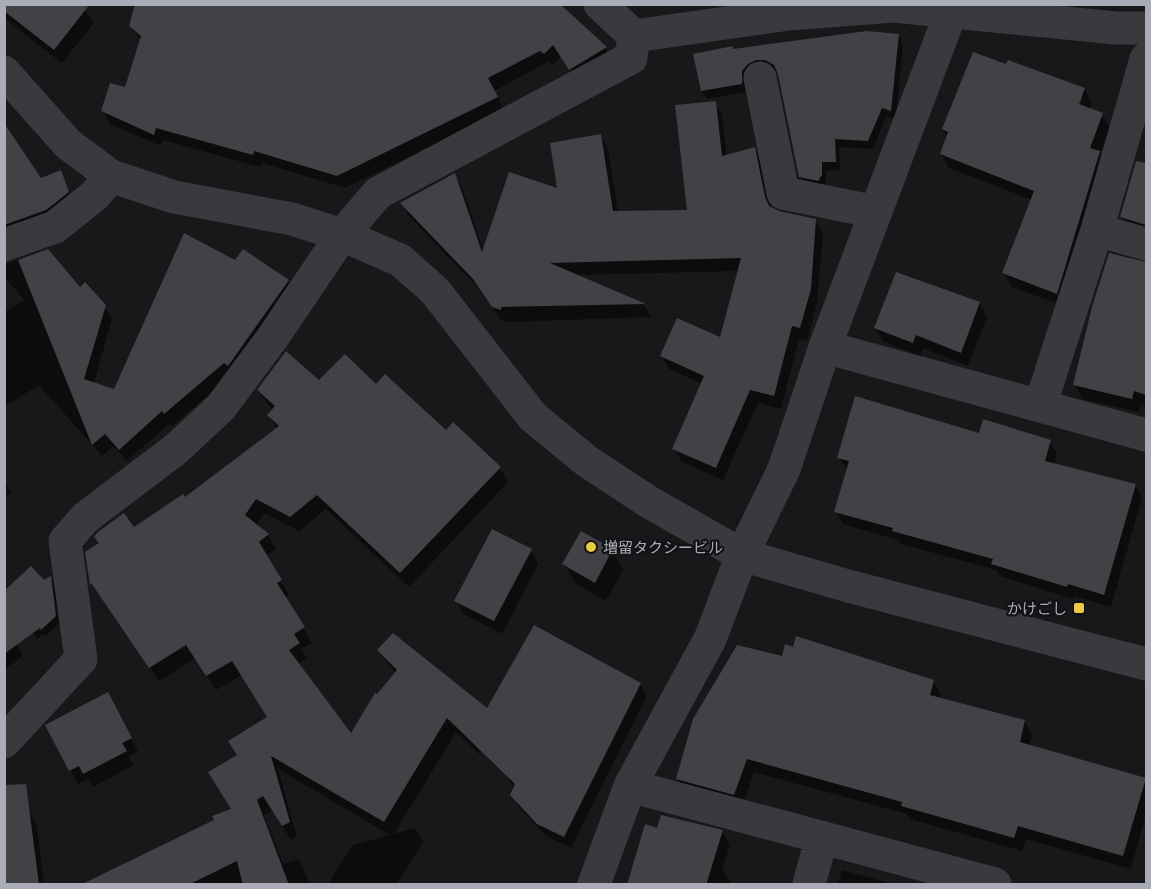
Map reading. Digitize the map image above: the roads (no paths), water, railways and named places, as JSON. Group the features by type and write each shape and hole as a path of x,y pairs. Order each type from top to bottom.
{"street":[{"path":"600,4 634,36"},
{"path":"634,36 790,14 893,6 952,9 1116,28 1146,28"},
{"path":"594,885 630,786 710,639 742,555 784,469 825,347 952,9"},
{"path":"4,742 81,659 65,541 85,518 176,449 221,407 273,337 342,235 378,193 631,58 634,36"},
{"path":"1040,406 1097,230 1146,59"},
{"path":"4,72 68,144 111,176 174,198 292,219 342,235 400,260 435,291 533,417 588,462 649,502 742,555 848,586 1146,664"},
{"path":"760,78 783,193 876,212"},
{"path":"4,245 55,227 95,195 111,176"},
{"path":"1097,230 1146,244"},
{"path":"825,347 1146,435"},
{"path":"630,786 995,885"},
{"path":"809,885 822,837"}],"place":[{"name":"増留タクシービル","path":"591,547"},
{"name":"かけごし","path":"1079,608"}]}
